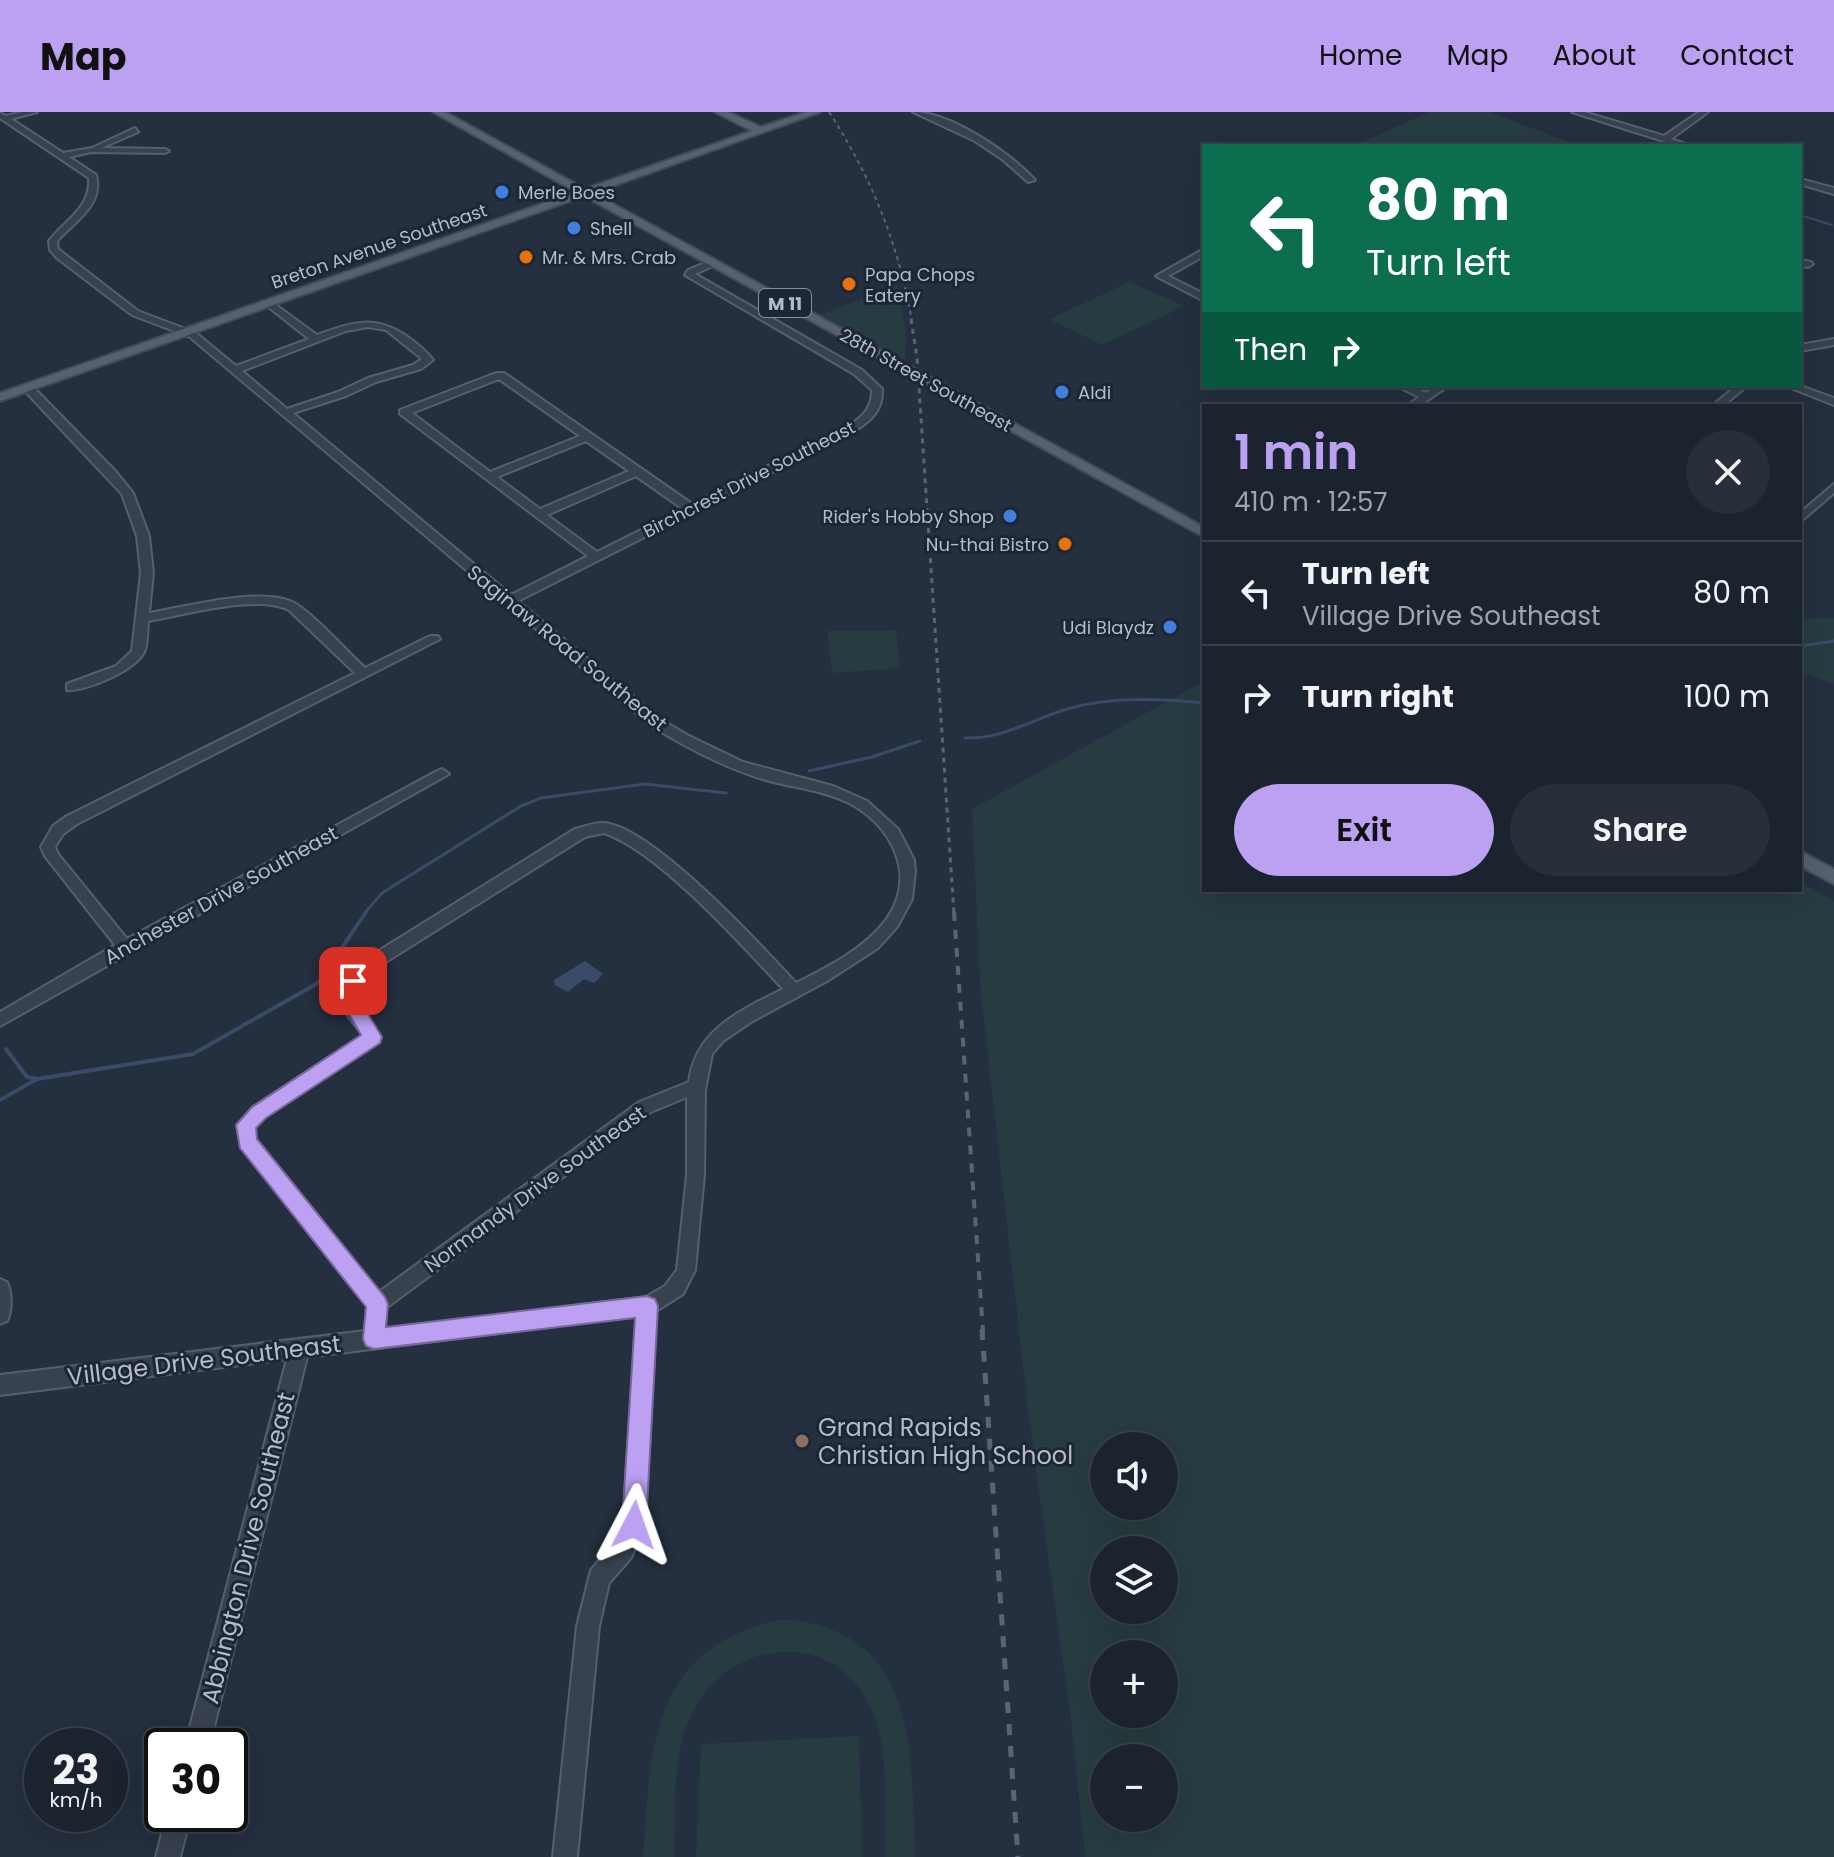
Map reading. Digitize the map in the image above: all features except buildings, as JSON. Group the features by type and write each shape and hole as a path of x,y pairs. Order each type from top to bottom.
{"main road":[{"name":"28th Street Southeast","path":"438,112 1202,532"},
{"path":"720,112 761,131"},
{"name":"Breton Avenue Southeast","path":"0,397 815,112"},
{"path":"1802,859 1834,877"}],"street":[{"path":"2,117 33,112"},
{"path":"917,112 976,137 999,151 1031,180"},
{"path":"1576,112 1681,144"},
{"path":"1665,139 1704,112"},
{"path":"2,117 62,156 91,150 165,151"},
{"path":"91,150 135,130"},
{"name":"Saginaw Road Southeast","path":"62,156 93,177 96,189 90,204 53,241 54,250 135,313 195,337 655,722 686,742 732,764 851,798 886,823 894,833 907,860 907,887 897,914 885,932 864,952 725,1030 704,1053 686,1270"},
{"path":"1802,182 1834,191"},
{"path":"1202,253 1162,274 1162,279 1202,297"},
{"name":"Birchcrest Drive Southeast","path":"510,600 863,422 875,407 878,395 872,382 858,372 690,275 712,263"},
{"path":"269,303 316,339"},
{"path":"233,371 316,339 368,324 389,328 426,356 425,364 284,413"},
{"path":"1802,348 1834,342"},
{"path":"596,557 404,412 500,375 691,509"},
{"path":"27,387 127,493 144,548 147,573 138,652 132,661 103,677 72,687"},
{"path":"1407,388 1427,397"},
{"path":"1415,404 1440,388"},
{"path":"1720,404 1740,388"},
{"path":"1796,388 1834,402"},
{"path":"489,476 586,437"},
{"path":"539,514 636,472"},
{"path":"1802,517 1834,487"},
{"path":"143,618 256,599 278,600 293,607 363,674"},
{"path":"125,947 52,856 48,847 58,830 72,820 434,639"},
{"name":"Anchester Drive Southeast","path":"0,1020 125,947 442,774"},
{"path":"374,1339 377,1304 247,1142 246,1125 259,1112 373,1037 354,1011 348,996 353,981 370,964 580,833 605,827 632,838 736,927 793,990"},
{"name":"Normandy Drive Southeast","path":"377,1304 645,1107 699,1085"},
{"name":"Village Drive Southeast","path":"0,1385 647,1306 668,1297 682,1285 686,1270"},
{"path":"0,1288 0,1315"},
{"path":"565,1857 588,1626 599,1578 623,1550 634,1525 647,1306"},
{"name":"Abbington Drive Southeast","path":"202,1728 299,1349"},
{"path":"168,1857 174,1832"}],"green space":[{"path":"1429,112 1490,112 1574,144 1357,144"},
{"path":"1130,282 1184,306 1102,345 1049,319"},
{"path":"897,285 906,331 905,362 820,315"},
{"path":"1802,618 1834,618 1834,685 1810,675 1802,677"},
{"path":"896,630 900,668 832,673 827,631"},
{"path":"1202,682 1202,892 1802,892 1802,883 1834,901 1834,1857 1085,1857 1071,1721 1028,1411 980,985 972,809"},
{"path":"784,1619 829,1628 861,1646 884,1672 899,1703 908,1739 915,1857 885,1857 882,1750 875,1718 860,1689 840,1669 816,1657 790,1652 763,1655 737,1665 714,1683 695,1708 681,1743 678,1761 674,1857 643,1857 656,1739 666,1706 683,1677 707,1652 740,1633"},
{"path":"859,1736 862,1857 696,1857 701,1744"}],"water":[{"path":"585,961 603,974 594,983 584,979 568,992 555,985 554,980"}],"waterway":[{"path":"1802,216 1832,225"},
{"path":"1802,646 1834,641"},
{"path":"965,738 1005,732 1067,709 1100,702 1152,700 1202,703"},
{"path":"809,771 872,757 920,741"},
{"path":"364,914 382,893 521,806 541,798 645,784 726,793"},
{"path":"37,1079 193,1054 318,983 366,912"},
{"path":"6,1049 27,1077 37,1079"},
{"path":"0,1100 37,1079"}],"railway":[{"path":"829,112 858,162 881,212 899,265 912,321"},
{"path":"911,319 917,358 954,914"},
{"path":"954,912 983,1331"},
{"path":"982,1329 1018,1857"}],"place":[{"name":"Merle Boes","path":"502,192"},
{"name":"Shell","path":"574,228"},
{"name":"Mr. & Mrs. Crab","path":"526,257"},
{"name":"Papa Chops Eatery","path":"849,284"},
{"name":"Aldi","path":"1062,392"},
{"name":"Rider's Hobby Shop","path":"1010,516"},
{"name":"Nu-thai Bistro","path":"1065,544"},
{"name":"Udi Blaydz","path":"1170,627"},
{"name":"Grand Rapids Christian High School","path":"802,1441"}],"route":[{"path":"353,981 348,996 354,1011 373,1037 259,1112 246,1125 247,1142 377,1304 374,1339 647,1306 634,1525"}]}
